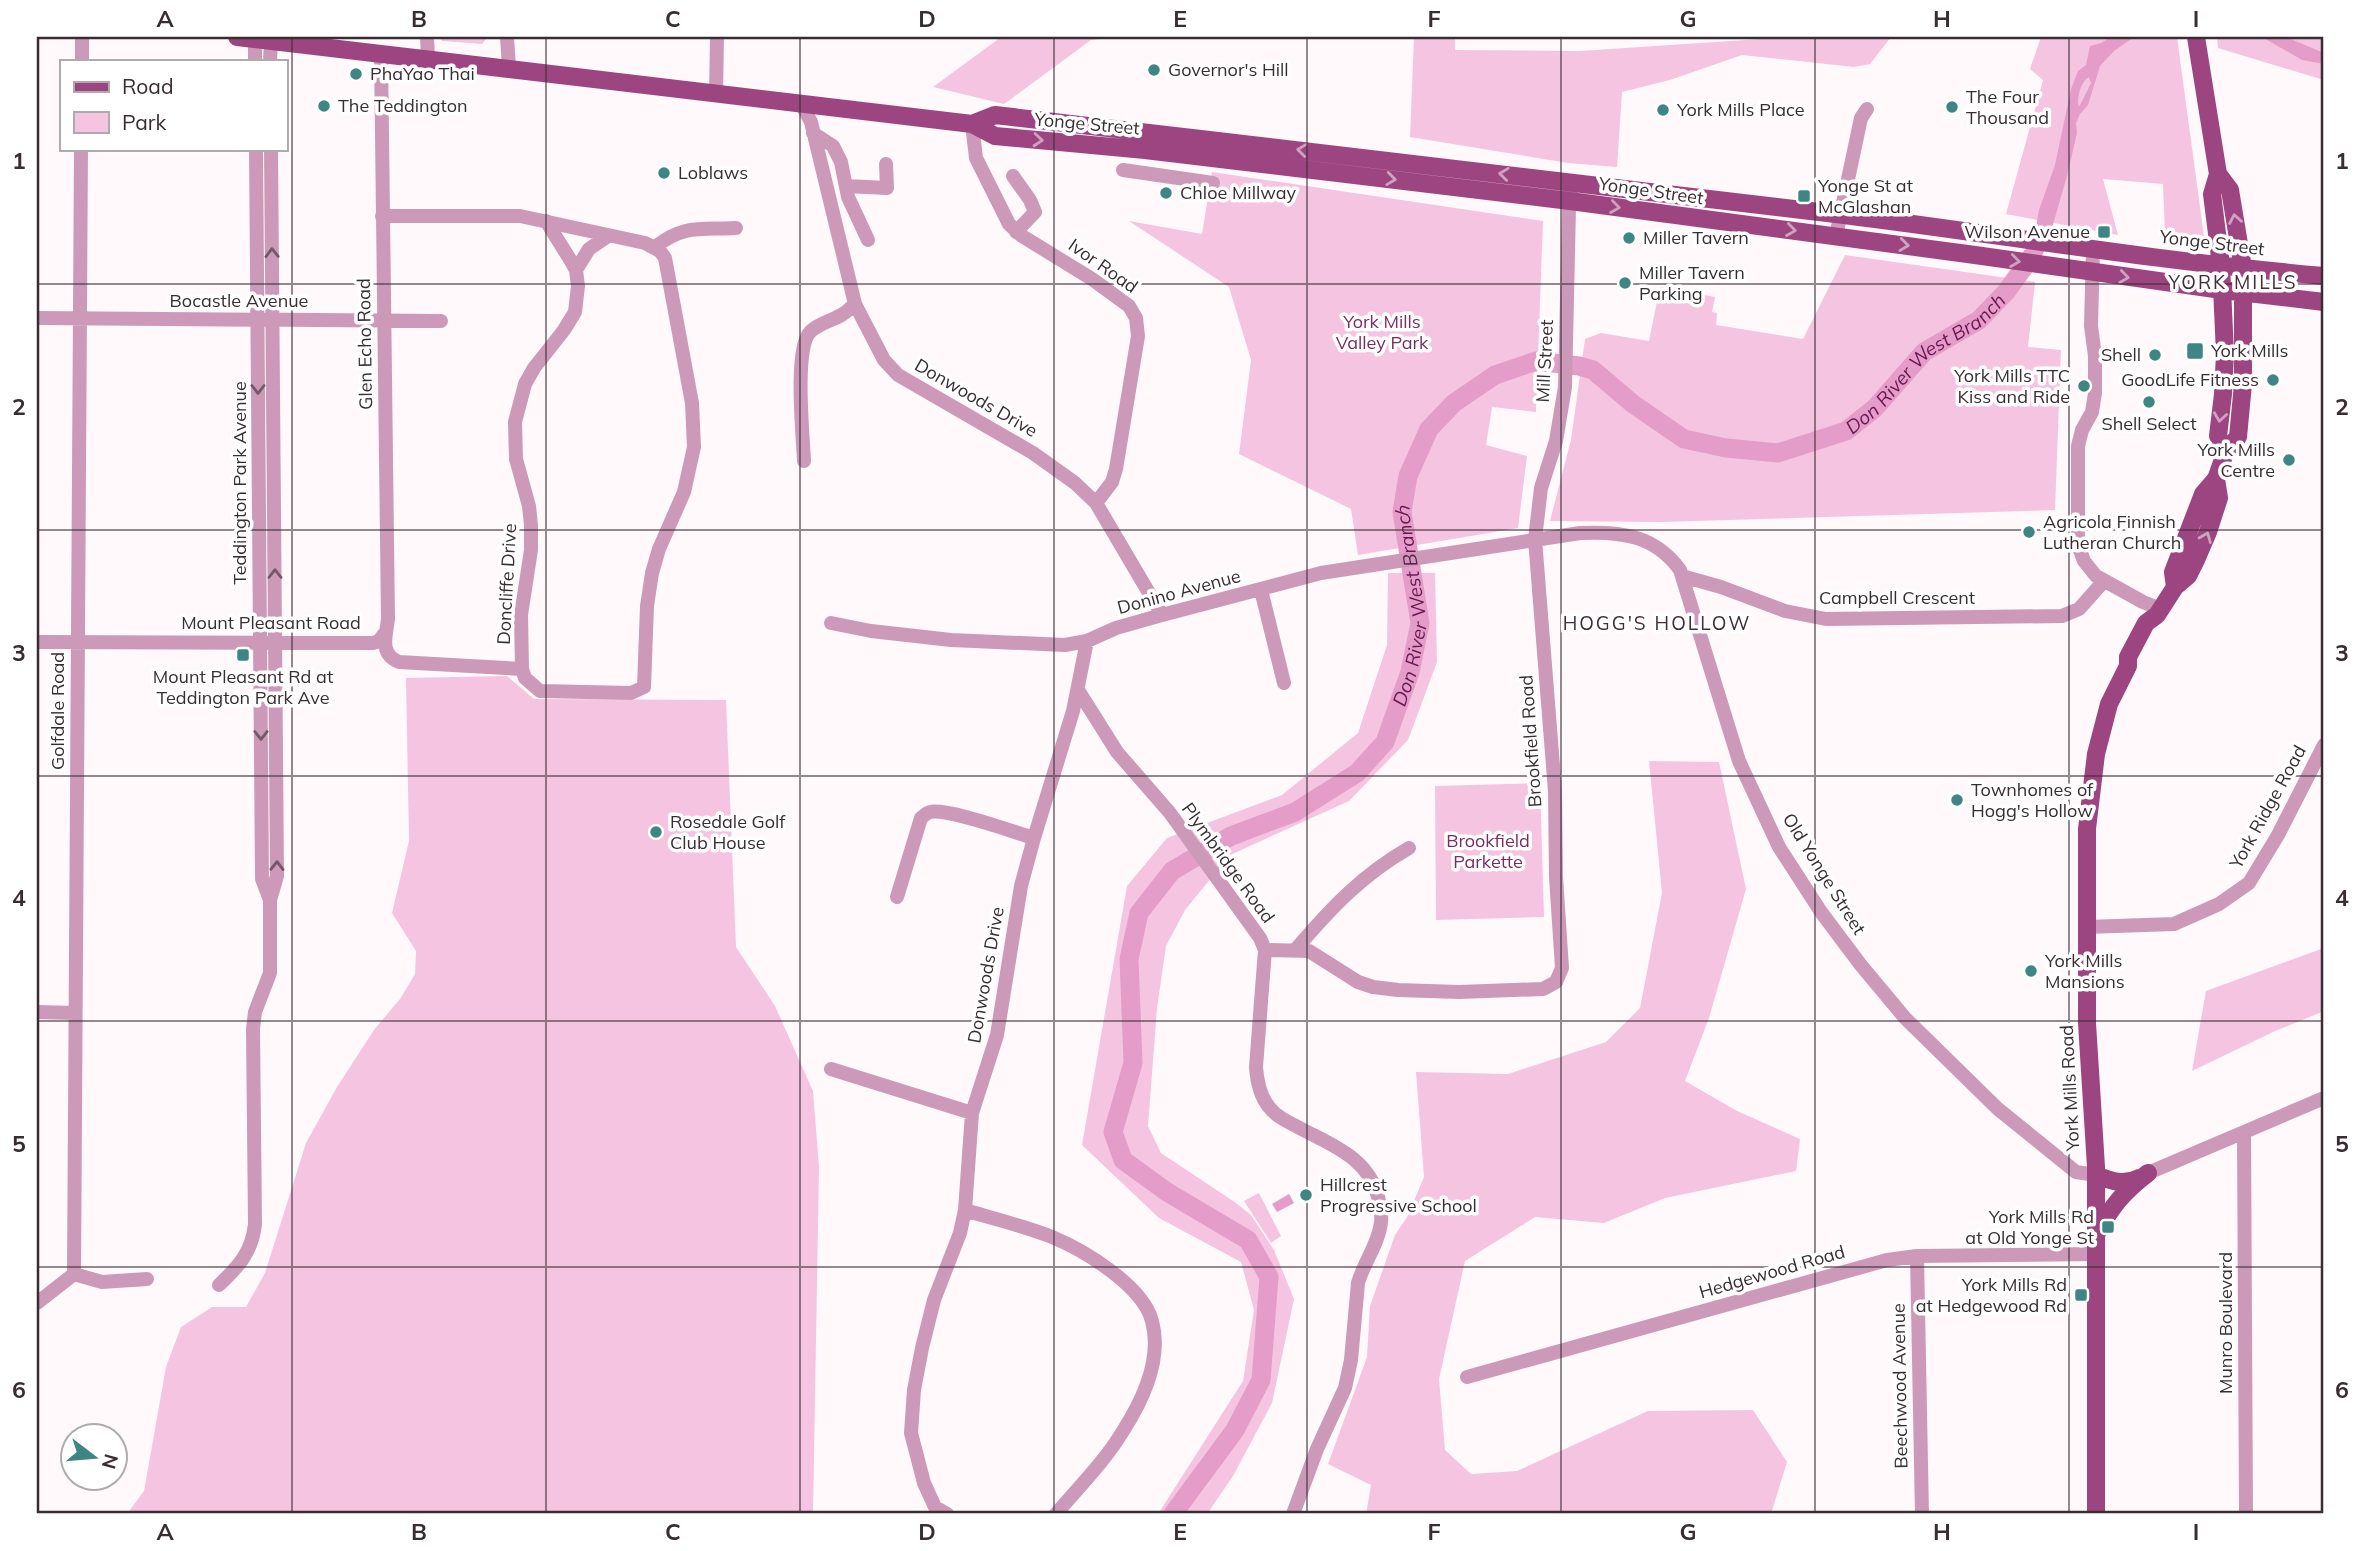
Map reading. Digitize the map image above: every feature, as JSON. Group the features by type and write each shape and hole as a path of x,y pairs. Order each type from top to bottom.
{"main road":[{"path":"2196,37 2218,174 2212,194 2222,290"},
{"name":"Yonge Street","path":"251,38 972,124 995,136 1185,155 1570,201 2324,302"},
{"name":"Yonge Street","path":"972,124 995,115 1572,181 1978,232 2093,251 2324,276"},
{"path":"2218,174 2230,190 2243,268 2244,293"},
{"name":"York Mills Road","path":"2222,290 2225,354 2218,436 2225,452"},
{"name":"York Mills Road","path":"2096,1514 2096,1171 2087,1023 2086,838 2096,754 2109,704 2128,666 2128,657 2146,623 2159,612 2175,587 2173,572 2203,494 2216,479 2225,452 2238,437 2242,405 2244,293"},
{"path":"2096,1171 2119,1183 2130,1182 2148,1173"},
{"path":"2096,1234 2117,1200 2148,1173"}],"street":[{"path":"82,37 82,60"},
{"path":"428,37 428,58"},
{"path":"507,37 509,68"},
{"path":"716,95 717,37"},
{"path":"251,38 256,60"},
{"path":"251,38 269,60"},
{"name":"Glen Echo Road","path":"381,53 388,619 384,634"},
{"name":"Donwoods Drive","path":"801,103 811,122 855,304 884,360 898,375 930,396 1033,453 1075,483 1096,503 1163,615"},
{"path":"1836,236 1861,118 1867,109"},
{"name":"Ivor Road","path":"972,124 976,158 1002,211 1016,232 1092,279 1129,306 1136,318 1138,336 1116,469 1112,482 1096,503"},
{"path":"813,133 832,146 841,162 851,205 868,240"},
{"path":"1183,179 1186,137"},
{"name":"Golfdale Road","path":"74,1275 81,150"},
{"name":"Teddington Park Avenue","path":"256,150 262,879 270,900"},
{"name":"Teddington Park Avenue","path":"219,1285 249,1250 254,1235 253,1029 270,973 270,900 278,876 271,150"},
{"path":"846,186 887,188 886,164"},
{"path":"1123,170 1213,183"},
{"path":"1013,176 1035,212 1016,232"},
{"name":"Mill Street","path":"1535,539 1541,488 1556,440 1565,387 1572,181"},
{"path":"382,216 520,216 654,247 668,264 691,392 695,434 692,465 687,482 652,573 647,606 644,687 631,693 540,691 526,678 522,668"},
{"path":"546,221 576,271 589,249 608,236"},
{"path":"654,247 683,231 736,228"},
{"path":"2093,251 2091,326 2095,356 2095,393 2092,412 2082,430 2078,446 2079,550 2093,573 2159,612"},
{"name":"Doncliffe Drive","path":"522,668 522,615 531,550 531,525 529,506 516,459 516,410 534,368 575,312 578,286 576,271"},
{"path":"804,461 801,374 803,343 819,324 846,313 855,304"},
{"name":"Bocastle Avenue","path":"37,318 441,321"},
{"name":"Old Yonge Street","path":"1535,539 1593,533 1640,539 1664,551 1682,576 1739,761 1779,847 1821,912 1905,1018 1998,1109 2076,1172 2096,1171"},
{"name":"Donino Avenue","path":"831,623 872,631 951,640 1065,645 1087,641 1116,628 1321,573 1535,539"},
{"name":"Brookfield Road","path":"1296,949 1309,951 1358,982 1373,987 1398,990 1543,989 1556,982 1562,968 1556,877 1555,791 1535,539"},
{"name":"Campbell Crescent","path":"1682,576 1802,615 1826,619 2062,616 2079,609 2104,581"},
{"path":"1261,590 1284,683"},
{"name":"Mount Pleasant Road","path":"384,634 387,654 399,662 522,668"},
{"name":"Mount Pleasant Road","path":"37,642 376,643 384,634"},
{"name":"Donwoods Drive","path":"939,1512 924,1483 911,1433 914,1390 934,1300 960,1233 965,1210 972,1113 997,1035 1012,935 1034,838 1078,690 1087,641"},
{"name":"Plymbridge Road","path":"1078,690 1117,752 1170,813 1176,825 1252,925 1265,950 1256,1044 1258,1086 1269,1108 1342,1149 1363,1166 1376,1188 1381,1215 1378,1237 1358,1283 1351,1360 1345,1388 1317,1449 1293,1514"},
{"name":"York Ridge Road","path":"2087,927 2174,924 2219,904 2249,883 2278,835 2324,745"},
{"path":"897,897 921,818 928,813 934,811 954,814 1034,838"},
{"path":"1265,950 1296,949 1325,914 1355,885 1387,860 1409,848"},
{"path":"37,1012 75,1013"},
{"path":"831,1069 972,1113"},
{"path":"2148,1173 2324,1098"},
{"name":"Munro Boulevard","path":"2244,1132 2246,1514"},
{"path":"965,1210 1050,1237 1085,1252 1137,1295 1152,1319 1155,1351 1144,1391 1123,1432 1056,1514"},
{"name":"Hedgewood Road","path":"1467,1377 1887,1260 1917,1256 2095,1254"},
{"name":"Beechwood Avenue","path":"1917,1256 1922,1514"},
{"path":"37,1303 74,1275 102,1282 147,1279"}],"green space":[{"path":"439,37 488,37 482,44 442,41"},
{"path":"1001,37 1116,37 1091,40 1004,104 933,87"},
{"path":"1414,37 1455,37 1455,50 1580,51 1761,37 1891,37 1870,64 1854,67 1742,55 1670,80 1622,92 1617,167 1568,163 1410,137"},
{"path":"2041,37 2177,37 2205,244 2165,236 2163,184 2103,179 2118,235 2006,214 2043,80 2030,69"},
{"path":"2217,37 2324,37 2324,80 2218,48"},
{"name":"York Mills Valley Park","path":"1212,172 1543,221 1536,412 1492,407 1486,445 1527,456 1518,528 1358,555 1351,509 1239,454 1251,360 1229,287 1129,221 1202,234"},
{"path":"1845,255 2035,282 2028,347 2061,350 2055,510 1662,522 1550,521 1571,440 1585,339 1601,333 1649,341 1660,287 1715,297 1712,312 1717,313 1716,325 1803,339"},
{"path":"1388,573 1435,573 1437,662 1408,740 1349,801 1230,855 1185,910 1166,946 1157,1008 1148,1126 1161,1153 1251,1215 1274,1250 1294,1299 1272,1403 1233,1476 1207,1514 1158,1514 1243,1381 1254,1310 1241,1262 1159,1218 1082,1145 1127,886 1167,838 1282,795 1358,733 1387,645"},
{"path":"507,676 534,699 726,700 736,947 775,1006 813,1091 819,1167 813,1514 127,1514 144,1491 166,1367 181,1327 212,1307 246,1307 265,1273 306,1143 337,1087 415,974 416,951 392,913 409,841 406,678"},
{"path":"1649,761 1719,762 1746,889 1709,1018 1685,1081 1737,1111 1800,1139 1796,1171 1665,1198 1604,1223 1535,1217 1465,1261 1439,1379 1445,1450 1471,1474 1517,1471 1648,1411 1753,1410 1787,1462 1771,1514 1366,1514 1371,1485 1328,1464 1367,1357 1370,1306 1395,1235 1407,1217 1424,1177 1416,1072 1508,1074 1606,1042 1640,1008 1662,893"},
{"name":"Brookfield Parkette","path":"1540,783 1544,917 1436,920 1435,786"},
{"path":"2324,948 2324,1011 2192,1071 2206,991"},
{"path":"1259,1193 1281,1236 1271,1243 1244,1201"}],"shaded area":[{"path":"2111,37 2134,37 2114,51 2100,66 2088,105 2076,123 2077,133 2067,176 2047,245 2039,262 2017,277 2022,257 2035,231 2039,210 2055,165 2071,89 2078,71 2086,65 2090,46","holes":["2089,77 2091,83 2079,107 2080,90"]},
{"path":"2262,37 2286,37 2324,53 2324,64 2302,60"},
{"path":"1289,1194 1294,1203 1277,1212 1272,1204"}],"waterway":[{"name":"Don River West Branch","path":"1173,1514 1235,1430 1261,1380 1269,1277 1248,1240 1167,1192 1123,1160 1113,1132 1133,1063 1129,959 1139,913 1172,871 1231,836 1295,812 1357,773 1385,742 1410,672 1420,623 1402,512 1408,476 1429,429 1454,403 1495,375 1536,361 1593,370 1633,404 1684,439 1726,448 1778,453 1846,431 1875,408 1924,352 1979,320 2006,292 2032,256"}],"place":[{"name":"Governor's Hill","path":"1154,70"},
{"name":"PhaYao Thai","path":"356,74"},
{"name":"The Teddington","path":"324,106"},
{"name":"The Four Thousand","path":"1952,107"},
{"name":"York Mills Place","path":"1663,110"},
{"name":"Loblaws","path":"664,173"},
{"name":"Chloe Millway","path":"1166,193"},
{"name":"Yonge St at McGlashan","path":"1804,196"},
{"name":"Wilson Avenue","path":"2104,232"},
{"name":"Miller Tavern","path":"1629,238"},
{"name":"Miller Tavern Parking","path":"1625,283"},
{"name":"York Mills","path":"2195,351"},
{"name":"Shell","path":"2155,355"},
{"name":"GoodLife Fitness","path":"2273,380"},
{"name":"York Mills TTC Kiss and Ride","path":"2084,386"},
{"name":"Shell Select","path":"2149,402"},
{"name":"York Mills Centre","path":"2289,460"},
{"name":"Agricola Finnish Lutheran Church","path":"2029,532"},
{"name":"Mount Pleasant Rd at Teddington Park Ave","path":"243,655"},
{"name":"Townhomes of Hogg's Hollow","path":"1957,800"},
{"name":"Rosedale Golf Club House","path":"656,832"},
{"name":"York Mills Mansions","path":"2031,971"},
{"name":"Hillcrest Progressive School","path":"1306,1195"},
{"name":"York Mills Rd at Old Yonge St","path":"2108,1227"},
{"name":"York Mills Rd at Hedgewood Rd","path":"2081,1295"}],"district":[{"name":"YORK MILLS","path":"2233,282"},
{"name":"HOGG'S HOLLOW","path":"1657,623"}]}
